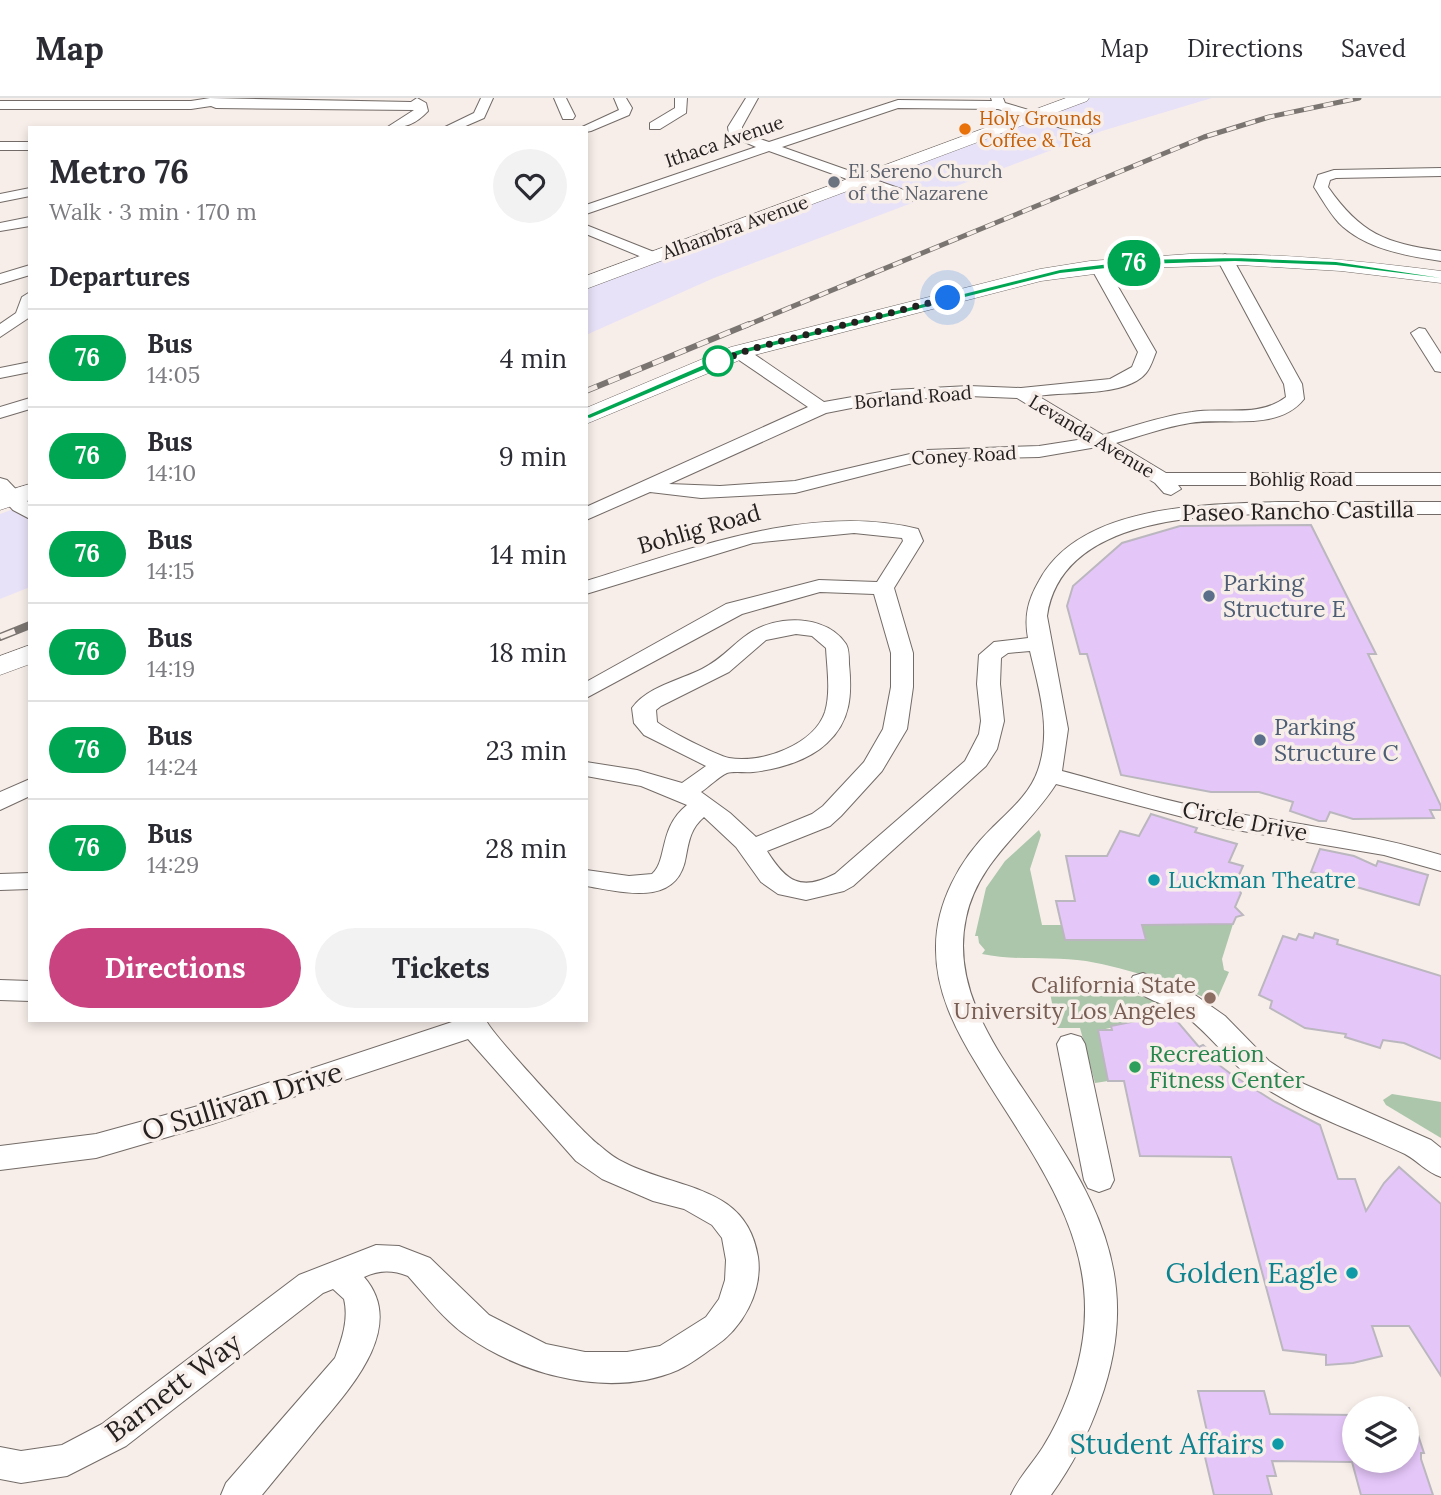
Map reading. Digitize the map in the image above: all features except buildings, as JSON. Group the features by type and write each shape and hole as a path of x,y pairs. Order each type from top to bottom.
{"main road":[{"name":"Alhambra Avenue","path":"588,282 1082,98"},
{"path":"588,416 739,352 1040,275 1098,266 1225,260 1336,264 1441,277"},
{"path":"0,666 28,654"}],"street":[{"path":"0,105 234,98"},
{"path":"454,126 479,115 487,98"},
{"path":"561,98 568,116"},
{"path":"588,127 624,112 626,108 620,98"},
{"path":"655,126 681,110 681,98"},
{"path":"752,98 733,131 736,135 913,198"},
{"path":"209,100 224,106 416,102 417,116 396,126"},
{"path":"998,101 1030,116 1085,131"},
{"name":"Ithaca Avenue","path":"588,209 770,147 881,102 898,104 998,101"},
{"path":"0,146 28,146"},
{"path":"1441,172 1334,174 1323,178 1321,187 1346,221 1359,232 1393,246 1441,256"},
{"path":"0,198 28,192"},
{"path":"0,227 28,220"},
{"path":"588,230 654,257"},
{"name":"Coney Road","path":"646,486 682,491 795,487 817,484 886,462 913,457 975,451 1049,451 1192,417 1281,409 1295,399 1293,384 1225,260"},
{"name":"Borland Road","path":"588,513 821,408 892,395 969,391 1021,393 1113,384 1132,376 1145,361 1147,352 1098,266"},
{"path":"0,279 28,271"},
{"path":"0,331 23,315 28,302"},
{"path":"1441,336 1419,333 1441,367"},
{"path":"739,352 821,408"},
{"path":"0,373 28,367"},
{"name":"Levanda Avenue","path":"1021,393 1161,479 1191,511"},
{"path":"0,413 28,404"},
{"name":"Bohlig Road","path":"1161,479 1441,479"},
{"name":"Paseo Rancho Castilla","path":"1029,1495 1062,1449 1080,1410 1093,1371 1104,1320 1100,1264 1082,1213 1062,1175 982,1051 968,1023 956,993 949,949 952,918 959,895 971,872 996,838 1025,809 1049,775 1057,729 1054,699 1036,619 1039,601 1049,579 1069,556 1085,545 1118,529 1191,511 1441,508"},
{"name":"Bohlig Road","path":"588,587 751,537 854,527 911,533 913,541 883,588"},
{"path":"588,690 734,609 819,586 883,588 902,653 902,687 895,729 874,766 832,811 821,820 752,848"},
{"path":"794,627 824,633 834,640 837,647 836,710 832,722 816,740 780,759 753,765 723,765 652,730 646,723 644,708 698,676 720,667 750,640 763,633 794,627"},
{"path":"588,769 622,774 694,800 752,848 771,877 784,887 814,892 829,889 844,880 974,766 983,754 994,721 988,665 990,655 1002,647 1040,643"},
{"path":"588,878 636,885 656,881 670,873 680,828 690,815 694,800 723,765"},
{"name":"Circle Drive","path":"1049,775 1225,820 1363,842 1441,863"},
{"path":"0,802 28,787"},
{"path":"0,882 28,881"},
{"path":"1143,983 1185,1002 1215,1023 1259,1069 1294,1092 1420,1148 1441,1165"},
{"path":"0,990 28,991"},
{"name":"O Sullivan Drive","path":"0,1158 96,1146 201,1116 472,1024"},
{"name":"Barnett Way","path":"0,1463 21,1467 66,1460 114,1435 311,1284 376,1258 399,1258 419,1267 477,1325 542,1359 585,1367 627,1367 668,1359 718,1327 734,1304 741,1280 742,1260 737,1235 723,1216 692,1199 613,1171 587,1153 472,1024"},
{"path":"1071,1044 1099,1180"},
{"path":"239,1495 347,1368 356,1349 361,1328 362,1303 351,1283 334,1276"}],"shaded area":[{"path":"1087,98 1212,98 1102,131 714,278 588,334 588,287"},
{"path":"28,504 28,588 0,599 0,514"}],"green space":[{"path":"1039,830 1041,835 1030,869 1042,925 1062,925 1145,940 1142,925 1233,924 1222,959 1224,970 1229,972 1216,1002 1152,978 1103,964 982,954 985,950 979,943 978,936 975,936 986,888 1005,861"},
{"path":"1062,983 1105,988 1165,1002 1171,1014 1101,1030 1108,1081 1095,1083 1080,1028 1057,1028 1049,988"},
{"path":"1392,1094 1441,1102 1441,1138 1386,1105 1383,1100"}],"railway":[{"path":"745,326 1204,137 1269,117 1359,98"},
{"path":"588,390 749,324"},
{"path":"0,637 28,626"}],"bus line":[{"name":"76","path":"588,416 739,352 1060,271 1143,262 1263,260 1375,267 1441,277"}],"place":[{"name":"Holy Grounds Coffee & Tea","path":"965,129"},
{"name":"El Sereno Church of the Nazarene","path":"834,182"},
{"name":"Parking Structure E","path":"1209,596"},
{"name":"Parking Structure C","path":"1260,740"},
{"name":"Luckman Theatre","path":"1154,880"},
{"name":"California State University Los Angeles","path":"1210,998"},
{"name":"Recreation Fitness Center","path":"1135,1067"},
{"name":"Golden Eagle","path":"1352,1273"},
{"name":"Student Affairs","path":"1278,1444"}],"route":[{"path":"718,361 714,363 739,352 948,298"}]}
